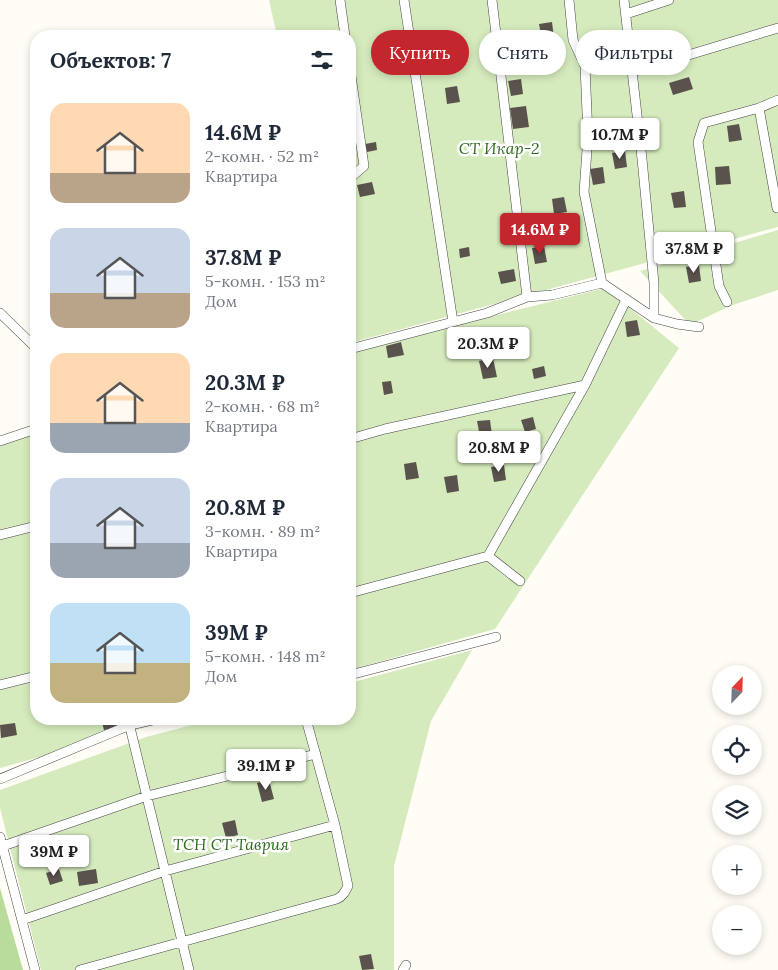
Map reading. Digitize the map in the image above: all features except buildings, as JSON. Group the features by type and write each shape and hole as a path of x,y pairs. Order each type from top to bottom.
{"street":[{"path":"340,0 344,30"},
{"path":"404,0 453,322"},
{"path":"492,0 527,297"},
{"path":"569,0 573,40 585,66 588,136 584,192 602,283 654,318 698,327"},
{"path":"624,0 628,30"},
{"path":"626,14 669,0"},
{"path":"691,54 778,28"},
{"path":"632,75 654,283 654,318"},
{"path":"727,302 720,286 698,142 704,123 759,108 778,100"},
{"path":"759,108 778,208"},
{"path":"356,111 364,166 356,173"},
{"path":"356,347 487,313 527,297 552,295 602,283"},
{"path":"356,591 488,556 586,385 626,300"},
{"path":"0,313 30,342"},
{"path":"356,437 586,385"},
{"path":"0,441 30,431"},
{"path":"0,535 30,528"},
{"path":"488,556 520,581"},
{"path":"356,673 496,637"},
{"path":"0,685 30,678"},
{"path":"0,779 122,725"},
{"path":"130,725 189,970"},
{"path":"80,970 337,899 346,892 348,886 335,824 308,725"},
{"path":"2,846 147,796 316,754"},
{"path":"22,920 165,871 335,824"},
{"path":"0,837 35,970"}],"green space":[{"name":"СТ Икар-2","path":"269,0 778,0 778,227 356,341 356,30 276,30"},
{"path":"778,230 778,290 730,306 690,325 640,271"},
{"path":"605,288 679,348 495,629 356,668 356,350"},
{"path":"30,432 30,725 154,725 0,768 0,440"},
{"name":"ТСН СТ Таврия","path":"472,650 431,721 394,866 394,970 41,970 0,808 0,790 146,737 192,725 356,725 356,681"},
{"path":"0,888 23,970 0,970"}]}
